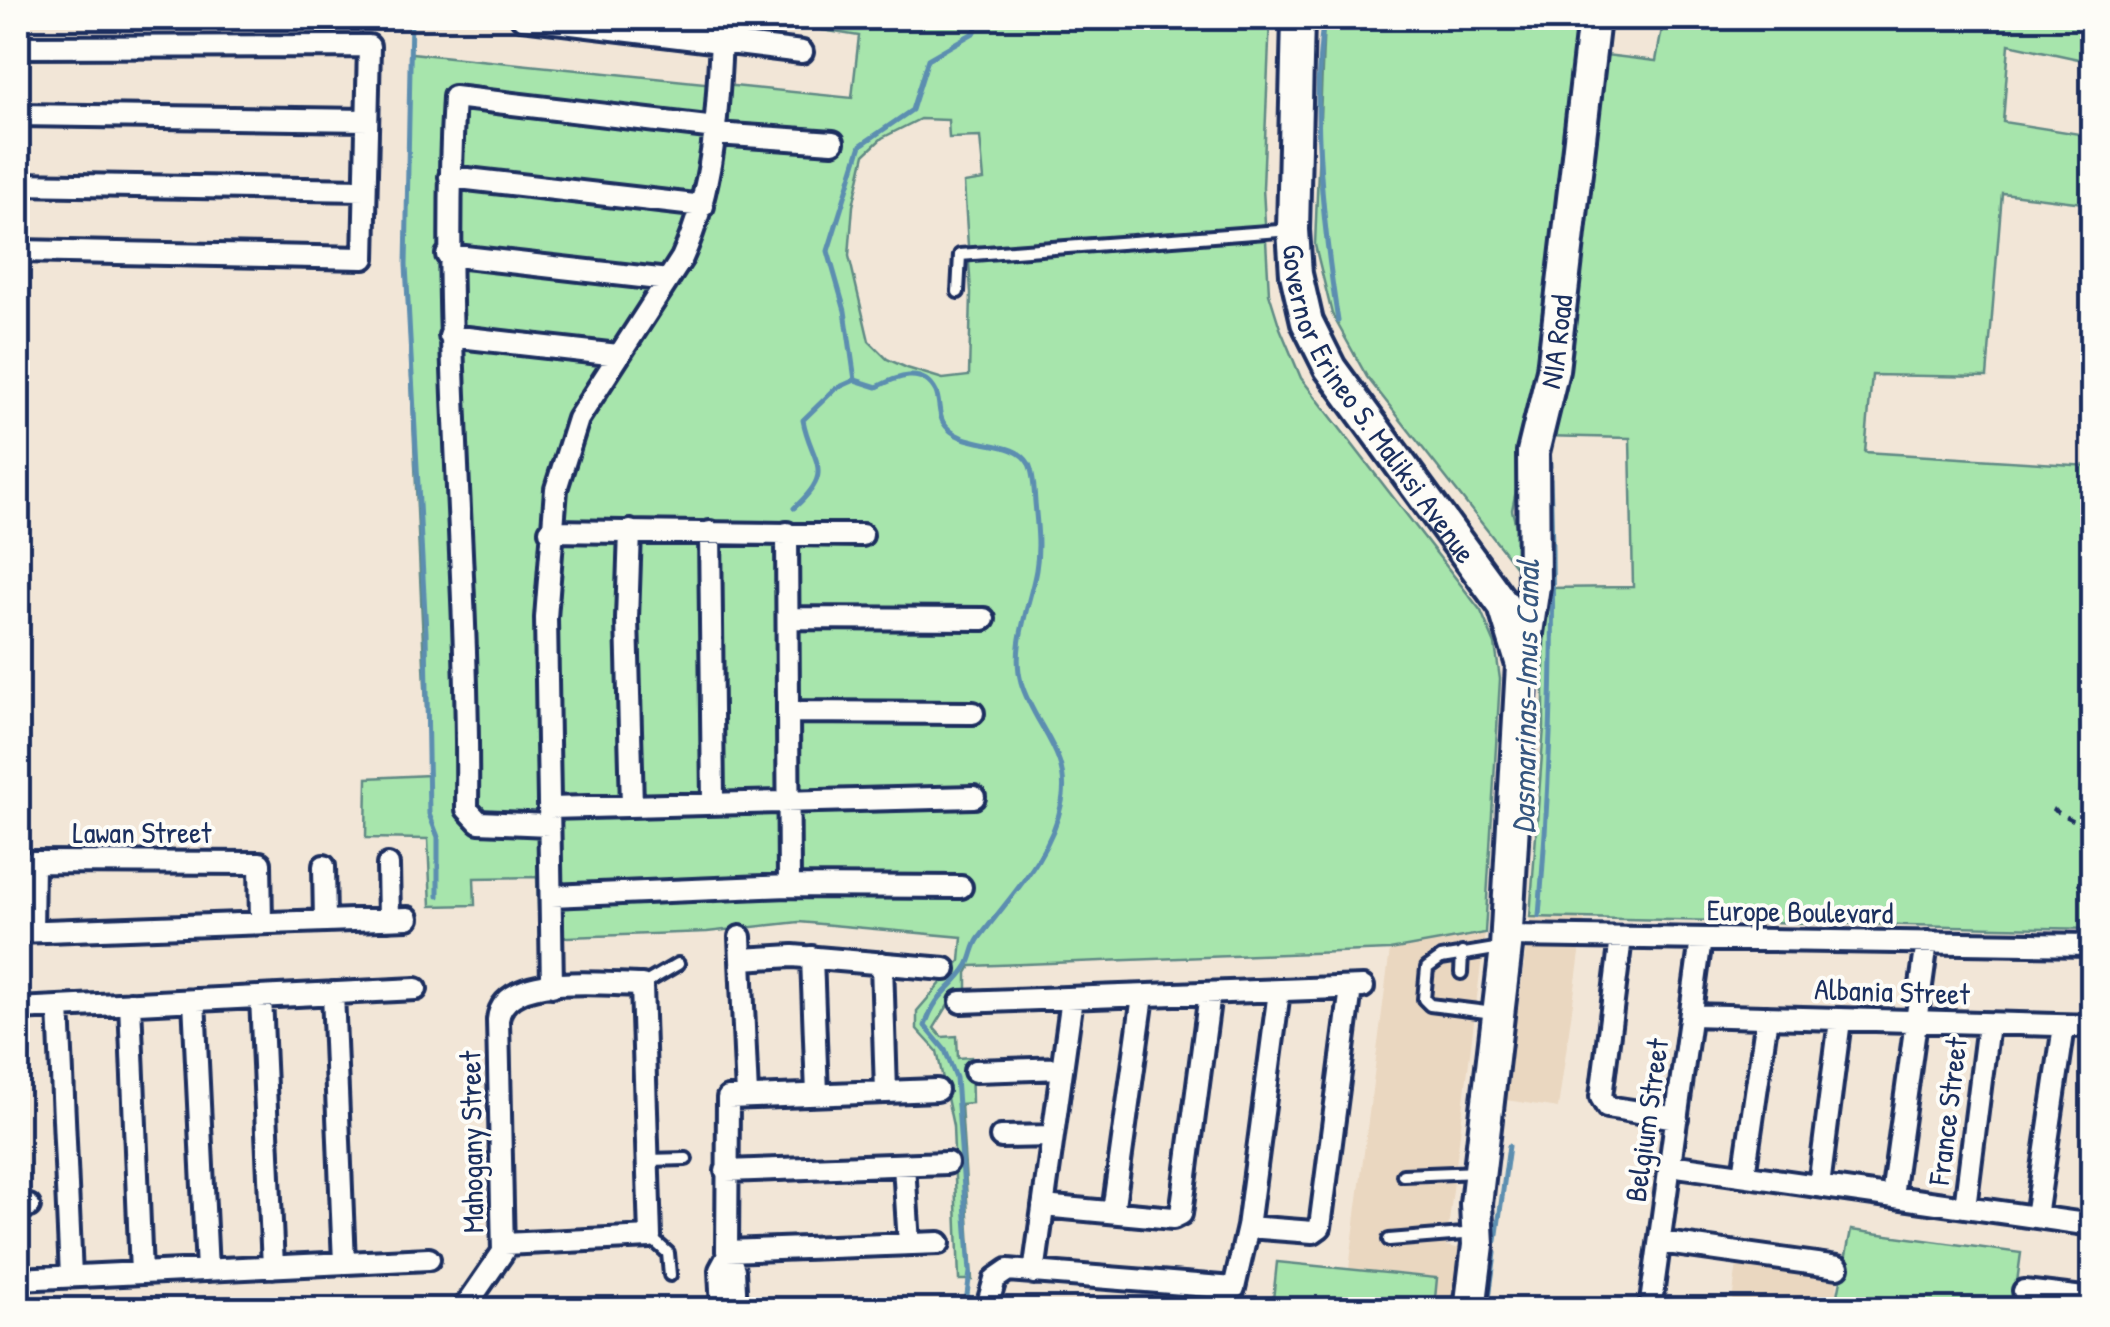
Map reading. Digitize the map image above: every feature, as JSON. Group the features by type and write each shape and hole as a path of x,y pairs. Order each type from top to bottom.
{"main road":[{"name":"Governor Erineo S. Maliksi Avenue","path":"1298,18 1292,230 1300,300 1317,344 1489,582 1513,626 1522,665 1507,942 1480,1172 1470,1310"},
{"name":"NIA Road","path":"1522,665 1534,586 1532,475 1536,425 1552,370 1594,18"}],"street":[{"path":"522,18 634,25 720,42 802,52"},
{"path":"504,1244 650,1238 642,984 552,986 546,618 550,531 556,490 578,419 668,280 703,206 716,131 722,18"},
{"path":"18,47 369,46 364,258 18,251"},
{"path":"833,142 454,97 447,256 461,525 468,810 479,822 632,805 974,797"},
{"path":"18,114 367,120"},
{"path":"450,178 703,206"},
{"path":"18,184 366,190"},
{"path":"447,256 668,280"},
{"path":"450,336 618,355"},
{"path":"550,531 862,534"},
{"path":"630,532 627,619 632,805"},
{"path":"710,532 713,802"},
{"path":"787,533 789,886"},
{"path":"788,618 984,619"},
{"path":"788,712 972,713"},
{"name":"Lawan Street","path":"25,931 34,862 260,863 261,923"},
{"path":"324,866 325,921"},
{"path":"25,931 398,919 388,866"},
{"path":"551,896 789,886 961,887"},
{"path":"1621,938 1600,1097 1607,1107 1676,1118"},
{"name":"Europe Boulevard","path":"1507,942 1621,938 2092,945"},
{"name":"Belgium Street","path":"1650,1310 1701,939"},
{"path":"1892,1196 1927,942"},
{"path":"747,1096 741,948 944,970"},
{"path":"812,957 817,1094"},
{"path":"882,963 886,1092"},
{"name":"Mahogany Street","path":"462,1310 500,1260 504,1244 498,1020 504,1000 514,991 552,986"},
{"path":"18,1009 416,988"},
{"path":"961,1002 1358,988 1320,1227 1313,1232 1248,1227"},
{"path":"986,1310 995,1279 1008,1270 1229,1290 1237,1284 1279,991"},
{"path":"333,993 344,1263"},
{"path":"1043,1206 1172,1218 1185,1207 1210,993"},
{"path":"260,996 272,1267"},
{"path":"1114,1212 1143,996"},
{"path":"1034,1273 1072,998"},
{"path":"194,1000 207,1270"},
{"path":"130,1003 141,1273"},
{"path":"59,1007 71,1276"},
{"name":"Albania Street","path":"1691,1016 2092,1026"},
{"path":"1744,1176 1767,1017"},
{"path":"1818,1186 1840,1020"},
{"name":"France Street","path":"1964,1207 1988,1024"},
{"path":"2036,1217 2064,1026"},
{"path":"975,1071 1062,1068"},
{"path":"736,1310 734,1270 727,1254 724,1104 734,1095 937,1090"},
{"path":"1001,1137 1053,1136"},
{"path":"726,1172 947,1164"},
{"path":"904,1165 909,1244"},
{"path":"1670,1165 2092,1224"},
{"path":"1660,1242 1838,1267"},
{"path":"727,1254 940,1243"},
{"path":"722,1310 720,1270 727,1254"},
{"path":"18,1279 428,1259"},
{"path":"2024,1291 2092,1299"}],"lane":[{"path":"958,292 960,256 1292,230"},
{"path":"1498,1013 1458,1004 1430,1005 1424,1000 1427,968 1431,961 1507,942"},
{"path":"1460,973 1462,953"},
{"path":"642,984 678,964"},
{"path":"648,1160 686,1159"},
{"path":"1403,1174 1480,1172"},
{"path":"1389,1240 1477,1233"},
{"path":"650,1238 668,1252 670,1275"}],"path":[{"path":"2052,810 2092,830"},
{"path":"2078,886 2092,875"}],"shaded area":[{"path":"1530,917 1585,918 1558,1108 1506,1100"},
{"path":"1485,933 1446,1246 1468,1250 1460,1309 1434,1309 1437,1278 1349,1269 1390,950"},
{"path":"1737,1263 1838,1277 1835,1309 1731,1310"}],"green space":[{"path":"827,18 1270,18 1263,188 1269,293 1280,328 1301,378 1481,611 1495,644 1500,679 1485,933 1390,950 971,966 967,993 953,997 934,1028 942,1037 957,1036 958,1058 971,1057 972,1103 961,1104 972,1280 959,1280 953,1126 937,1051 917,1029 917,1011 960,961 962,937 799,922 707,932 539,938 537,877 474,878 475,905 431,906 428,839 366,838 367,778 429,775 406,265 411,53 852,98 859,36 822,30","holes":["920,119 948,120 949,138 980,137 984,180 964,183 971,293 969,376 943,379 887,359 869,341 849,256 853,206 865,154 882,138"]},
{"path":"1324,18 1583,18 1544,355 1512,510 1524,558 1520,572 1367,377 1332,314 1315,245"},
{"path":"1602,18 1611,18 1605,55 1656,61 1664,18 2092,18 2092,62 2009,44 2003,122 2092,136 2092,204 2002,193 1987,377 1872,375 1865,452 2089,466 2092,451 2092,929 1530,917 1544,727 1544,588 1633,587 1630,438 1542,436"},
{"path":"1851,1230 2021,1253 2015,1297 2037,1301 2036,1310 1835,1310"},
{"path":"1277,1262 1437,1278 1434,1309 1272,1309"}],"waterway":[{"path":"411,18 406,265 426,632 429,814 438,837 438,896"},
{"path":"965,1310 970,1272 956,1078 945,1050 925,1026 934,1005 962,974 978,940 1039,857 1057,822 1062,802 1062,769 1027,698 1019,668 1020,640 1037,561 1034,482 1022,455 951,431 941,418 936,392 924,379 901,377 877,387 855,380 845,311 828,251 861,145 912,110 928,59 975,32 977,18"},
{"path":"1324,18 1319,129 1338,321"},
{"name":"Dasmarinas-Imus Canal","path":"1560,183 1572,75"},
{"name":"Dasmarinas-Imus Canal","path":"1538,372 1557,209"},
{"path":"794,508 818,475 803,420 835,389 855,380"},
{"name":"Dasmarinas-Imus Canal","path":"1549,443 1550,467"},
{"name":"Dasmarinas-Imus Canal","path":"1539,916 1551,698 1550,479"},
{"name":"Dasmarinas-Imus Canal","path":"1496,1241 1509,1146"},
{"name":"Dasmarinas-Imus Canal","path":"1489,1298 1495,1253"},
{"name":"Dasmarinas-Imus Canal","path":"1488,1305 1488,1310"}]}
